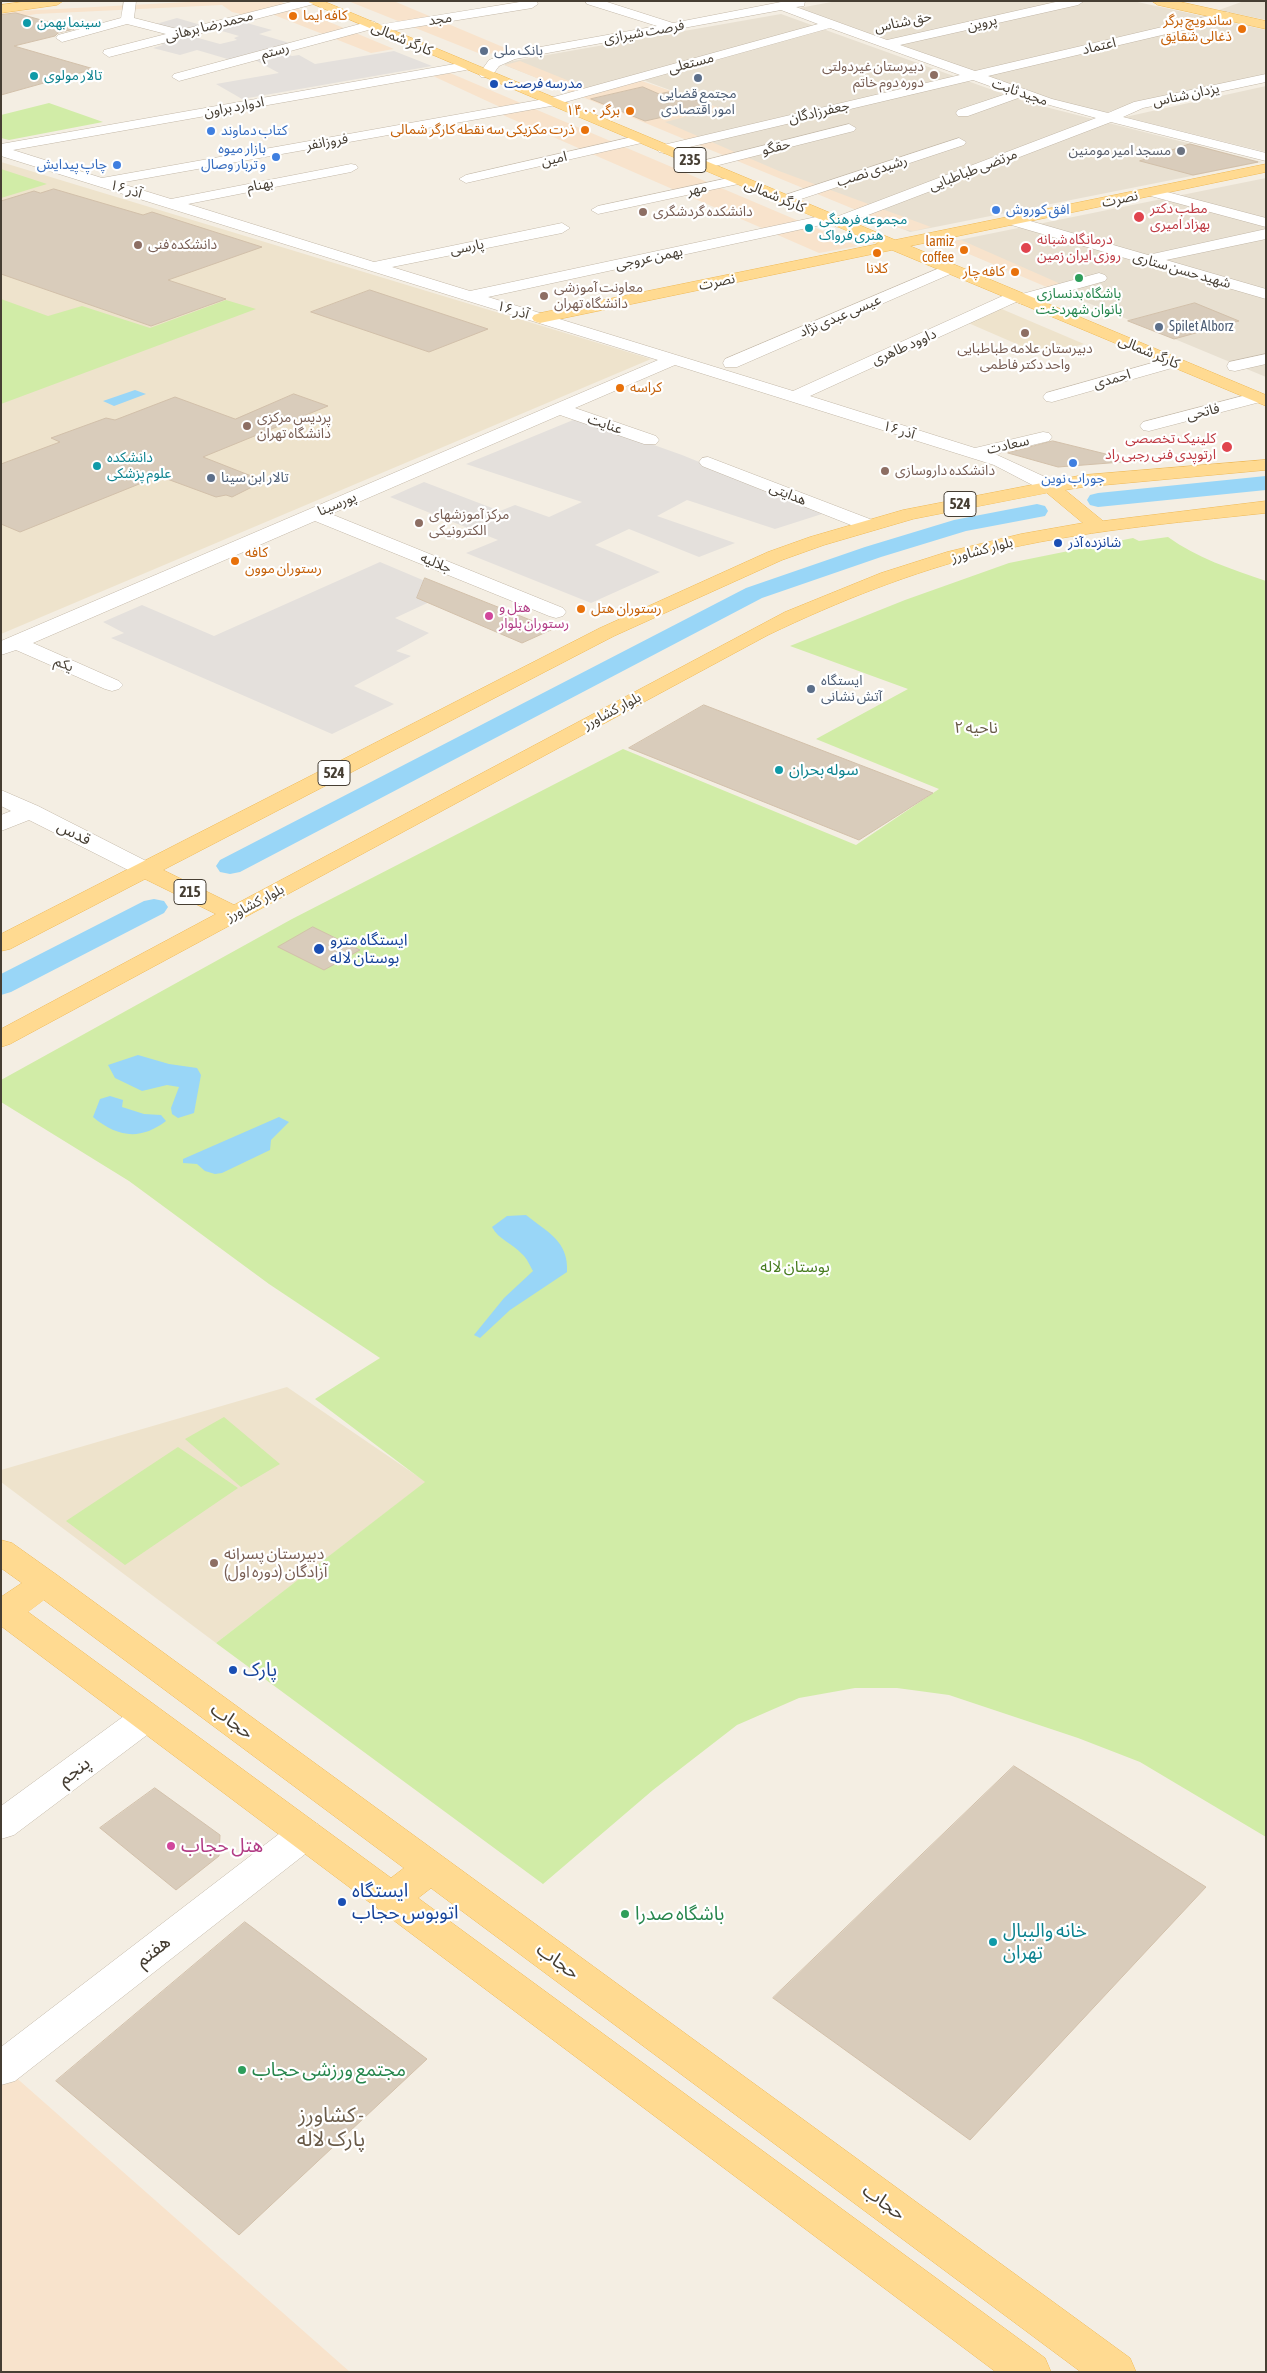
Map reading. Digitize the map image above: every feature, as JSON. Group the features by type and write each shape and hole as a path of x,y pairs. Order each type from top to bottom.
{"main road":[{"path":"1,9 57,1"},
{"name":"کارگر شمالی","path":"311,1 1262,399"},
{"path":"1158,1 1266,25"},
{"name":"نصرت","path":"540,318 1266,168"},
{"path":"1202,374 1235,366"},
{"name":"524","path":"1,944 668,603 775,556 868,525 910,514 1049,486 1083,480 1262,463"},
{"path":"1049,486 1099,527"},
{"name":"بلوار کشاورز","path":"1,1039 808,608 842,593 940,562 1020,540 1099,527 1266,507"},
{"name":"215","path":"146,870 234,914"},
{"name":"حجاب","path":"1,1551 1115,2372"},
{"path":"45,1583 2,1612 147,1717 1030,2372"},
{"path":"392,1899 430,1867"}],"street":[{"path":"127,20 130,1"},
{"name":"محمدرضا برهانی","path":"109,53 311,1"},
{"path":"590,1 674,27"},
{"name":"فرصت شیرازی","path":"486,74 491,66 505,58 808,1"},
{"name":"پروین","path":"886,44 1078,1"},
{"path":"1198,10 1226,1"},
{"path":"462,2 487,11"},
{"name":"مجد","path":"374,27 532,4"},
{"name":"مجید ثابت","path":"781,6 1021,93 1109,118 1266,157"},
{"name":"اعتماد","path":"973,76 1226,16"},
{"path":"62,38 127,20 180,34"},
{"name":"مستعلی","path":"551,102 831,24"},
{"name":"رستم","path":"179,76 374,27"},
{"name":"حق شناس","path":"853,32 880,27"},
{"name":"ادوارد براون","path":"1,149 466,66"},
{"name":"جعفرزادگان","path":"664,149 973,76"},
{"name":"یزدان شناس","path":"1109,118 1140,105 1266,78"},
{"path":"963,113 1021,93"},
{"name":"فروزانفر","path":"102,182 551,102"},
{"name":"مرتضی طباطبایی","path":"833,220 1109,118"},
{"name":"حقگو","path":"703,165 849,128"},
{"name":"امین","path":"466,179 641,139"},
{"name":"رشیدی نصب","path":"784,200 959,142"},
{"name":"۱۶ آذر","path":"1,149 1000,461 1049,486"},
{"name":"بهنام","path":"170,203 351,168"},
{"name":"مهر","path":"598,210 738,180"},
{"path":"1152,192 1266,223"},
{"name":"بهمن عروجی","path":"469,296 833,220"},
{"name":"شهید حسن ستاری","path":"1013,221 1266,294"},
{"name":"پارسی","path":"373,266 562,228"},
{"path":"1148,260 1266,234"},
{"name":"عیسی عبدی نژاد","path":"731,362 949,269"},
{"name":"داوود طاهری","path":"794,397 1018,298 1099,278"},
{"path":"1235,366 1266,359"},
{"name":"پورسینا","path":"9,646 673,360"},
{"name":"احمدی","path":"1052,397 1173,362"},
{"name":"فاتحی","path":"1149,426 1262,399"},
{"name":"عنایت","path":"560,409 650,440"},
{"name":"سعادت","path":"973,453 1043,437"},
{"name":"هدایتی","path":"708,462 868,525"},
{"name":"جلالیه","path":"315,514 556,612"},
{"name":"یکم","path":"9,646 112,685"},
{"name":"قدس","path":"1,797 146,870"},
{"path":"1,824 30,811"},
{"name":"پنجم","path":"1,1825 147,1717"},
{"name":"هفتم","path":"1,2069 305,1834"}],"shaded area":[{"path":"206,1 279,1 394,49 371,53 264,11 245,15 232,12 222,5 36,14 1,20 1,14 20,11"},
{"path":"348,1 399,1 396,2 510,50 483,55"},
{"path":"837,1 1133,1 1266,30 1266,75 1130,105 1105,113 1050,99 799,8"},
{"path":"1244,1 1266,1 1266,20 1219,10"},
{"path":"781,14 1026,102 1262,162 910,232 649,123 716,107 640,79 578,94 504,65 507,62"},
{"path":"177,18 201,25 179,31 156,24"},
{"path":"243,22 272,30 259,34 293,44 231,60 197,50 180,55 153,48 163,45 160,44 191,36 220,44 237,40 234,38 239,36 215,29"},
{"path":"394,51 432,66 242,99 216,84 279,73 255,60 283,53 292,56 299,55 315,64"},
{"path":"520,61 589,89 633,78 720,108 665,122 779,171 931,227 913,231 902,229 505,65"},
{"path":"450,73 858,246 819,253 489,109 500,107 433,76"},
{"path":"1266,86 1266,152 1125,117"},
{"name":"پردیس مرکزی دانشگاه‌ تهران","path":"1,162 651,359 1,634"},
{"path":"1266,178 1266,377 944,243"},
{"path":"961,240 1070,288 1056,291 943,243"},
{"name":"دبیرستان علامه طباطبایی واحد دکتر فاطمی","path":"997,307 1084,344 1042,355 966,322"},
{"path":"578,418 682,455 825,513 775,529 687,500 657,516 735,543 699,557 629,529 595,545 660,572 591,603 466,553 498,540 390,497 424,482 500,511 515,505 549,517 582,502 466,464"},
{"path":"380,562 451,592 395,618 429,633 396,651 411,656 354,686 394,704 332,734 111,638 124,633 103,622 142,605 214,636"},
{"name":"دبيرستان پسرانه آزادگان (دوره اول)","path":"287,1387 426,1482 216,1643 1,1482 1,1470"},
{"path":"12,2074 350,2372 1,2372 1,2082"}],"green space":[{"path":"49,103 103,122 9,140 1,138 1,115"},
{"path":"1,169 47,184 1,198"},
{"path":"1,299 48,316 82,306 150,328 226,300 256,309 1,404"},
{"name":"بوستان لاله","path":"1168,537 1203,557 1266,581 1266,1837 1140,1762 1078,1738 949,1695 897,1688 855,1688 799,1698 737,1725 653,1790 543,1884 216,1643 425,1482 315,1399 380,1358 269,1284 129,1181 1,1102 1,1080 292,919 623,749 856,845 939,789 816,739 908,689 790,646 905,600 1009,563 1133,538 1139,541"},
{"path":"224,1417 280,1464 241,1487 185,1439"},
{"path":"178,1447 238,1488 125,1565 66,1521"}],"water":[{"path":"135,390 146,394 114,406 103,401"},
{"path":"138,1055 169,1064 197,1068 201,1075 194,1113 178,1118 172,1114 171,1108 179,1087 167,1085 142,1091 115,1078 108,1065"},
{"path":"110,1096 123,1100 122,1107 144,1114 161,1115 166,1121 147,1132 138,1134 129,1134 111,1129 93,1117 100,1099"},
{"path":"279,1117 289,1122 271,1140 270,1150 222,1173 215,1174 205,1171 197,1164 183,1163 183,1159"},
{"path":"526,1215 555,1238 564,1252 567,1261 567,1272 510,1310 480,1338 474,1335 504,1298 533,1271 524,1256 498,1235 492,1227 507,1216"}],"building":[{"path":"16,13 74,29 58,33 55,36 14,46 94,69 1,95 1,15"},
{"path":"643,87 659,94 673,91 712,106 645,121 591,99"},
{"path":"1190,144 1258,162 1193,175 1140,161"},
{"name":"دانشکده فنی","path":"54,189 143,215 152,212 262,247 168,280 226,299 151,326 1,274 1,201 34,191 40,193"},
{"path":"370,290 488,329 429,352 311,312"},
{"path":"1195,303 1239,321 1174,339 1128,321"},
{"name":"دانشکده علوم پزشکی","path":"294,394 328,406 203,457 259,479 254,482 258,484 232,497 226,495 216,497 159,476 20,532 1,524 1,464 60,442 51,438 106,418 115,420 175,397 235,419"},
{"path":"1053,441 1122,458 1122,462 1058,467 1008,453"},
{"name":"هتل و رستوران بلوار","path":"425,578 553,629 522,643 417,598"},
{"name":"سوله بحران","path":"704,705 933,793 859,840 629,748"},
{"name":"ایستگاه مترو بوستان لاله","path":"313,927 360,950 324,970 278,947"},
{"name":"خانه والیبال تهران","path":"1014,1766 1206,1887 970,2140 773,1998"},
{"name":"هتل حجاب","path":"155,1788 220,1835 219,1856 176,1890 100,1828"},
{"name":"مجتمع ورزشی حجاب","path":"245,1922 427,2059 239,2235 56,2081"}],"waterway":[{"path":"1098,500 1266,483"},
{"path":"230,866 754,593 873,552 962,525 1037,511"},
{"path":"1,986 154,907"}],"place":[{"name":"کافه ایما","path":"293,16"},
{"name":"سینما بهمن","path":"27,23"},
{"name":"ساندویچ برگر ذغالی شقایق","path":"1242,29"},
{"name":"بانک ملی","path":"484,51"},
{"name":"دبیرستان غیردولتی دوره دوم خاتم","path":"934,75"},
{"name":"تالار مولوی","path":"34,76"},
{"name":"مجتمع قضایی امور اقتصادی","path":"698,78"},
{"name":"مدرسه فرصت","path":"494,84"},
{"name":"برگر ١۴٠٠","path":"630,111"},
{"name":"ذرت مکزیکی سه نقطه کارگر شمالی","path":"585,130"},
{"name":"کتاب دماوند","path":"211,131"},
{"name":"مسجد امیر مومنین","path":"1181,151"},
{"name":"بازار میوه و تربار وصال","path":"276,157"},
{"name":"چاپ پیدایش","path":"117,165"},
{"name":"افق کوروش","path":"996,210"},
{"name":"دانشکده گردشگری","path":"643,212"},
{"name":"مطب دکتر بهزاد امیری","path":"1139,217"},
{"name":"مجموعه فرهنگی هنری فرواک","path":"809,228"},
{"name":"دانشکده فنی","path":"138,245"},
{"name":"درمانگاه شبانه روزی ایران زمین","path":"1026,248"},
{"name":"lamiz coffee","path":"964,250"},
{"name":"کلانا","path":"877,253"},
{"name":"کافه چار","path":"1015,272"},
{"name":"باشگاه بدنسازی بانوان شهردخت","path":"1079,278"},
{"name":"معاونت آموزشی دانشگاه تهران","path":"544,296"},
{"name":"Spilet Alborz","path":"1159,327"},
{"name":"دبیرستان علامه طباطبایی واحد دکتر فاطمی","path":"1025,333"},
{"name":"کراسه","path":"620,388"},
{"name":"پردیس مرکزی دانشگاه‌ تهران","path":"247,426"},
{"name":"کلینیک تخصصی ارتوپدی فنی رجبی راد","path":"1227,447"},
{"name":"جوراب نوین","path":"1073,463"},
{"name":"دانشکده علوم پزشکی","path":"97,466"},
{"name":"دانشکده داروسازی","path":"885,471"},
{"name":"تالار ابن سینا","path":"211,478"},
{"name":"مرکز آموزشهای الکترونیکی","path":"419,523"},
{"name":"شانزده آذر","path":"1058,543"},
{"name":"کافه رستوران موون","path":"235,561"},
{"name":"رستوران هتل","path":"581,609"},
{"name":"هتل و رستوران بلوار","path":"489,616"},
{"name":"ایستگاه آتش نشانی","path":"811,689"},
{"name":"سوله بحران","path":"779,770"},
{"name":"ایستگاه مترو بوستان لاله","path":"319,949"},
{"name":"دبيرستان پسرانه آزادگان (دوره اول)","path":"214,1563"},
{"name":"پارک","path":"233,1670"},
{"name":"هتل حجاب","path":"171,1846"},
{"name":"ایستگاه اتوبوس حجاب","path":"342,1902"},
{"name":"باشگاه صدرا","path":"625,1914"},
{"name":"خانه والیبال تهران","path":"993,1942"},
{"name":"مجتمع ورزشی حجاب","path":"242,2070"}],"district":[{"name":"ناحیه ۲","path":"976,728"},
{"name":"کشاورز - پارک لاله","path":"331,2127"}]}
